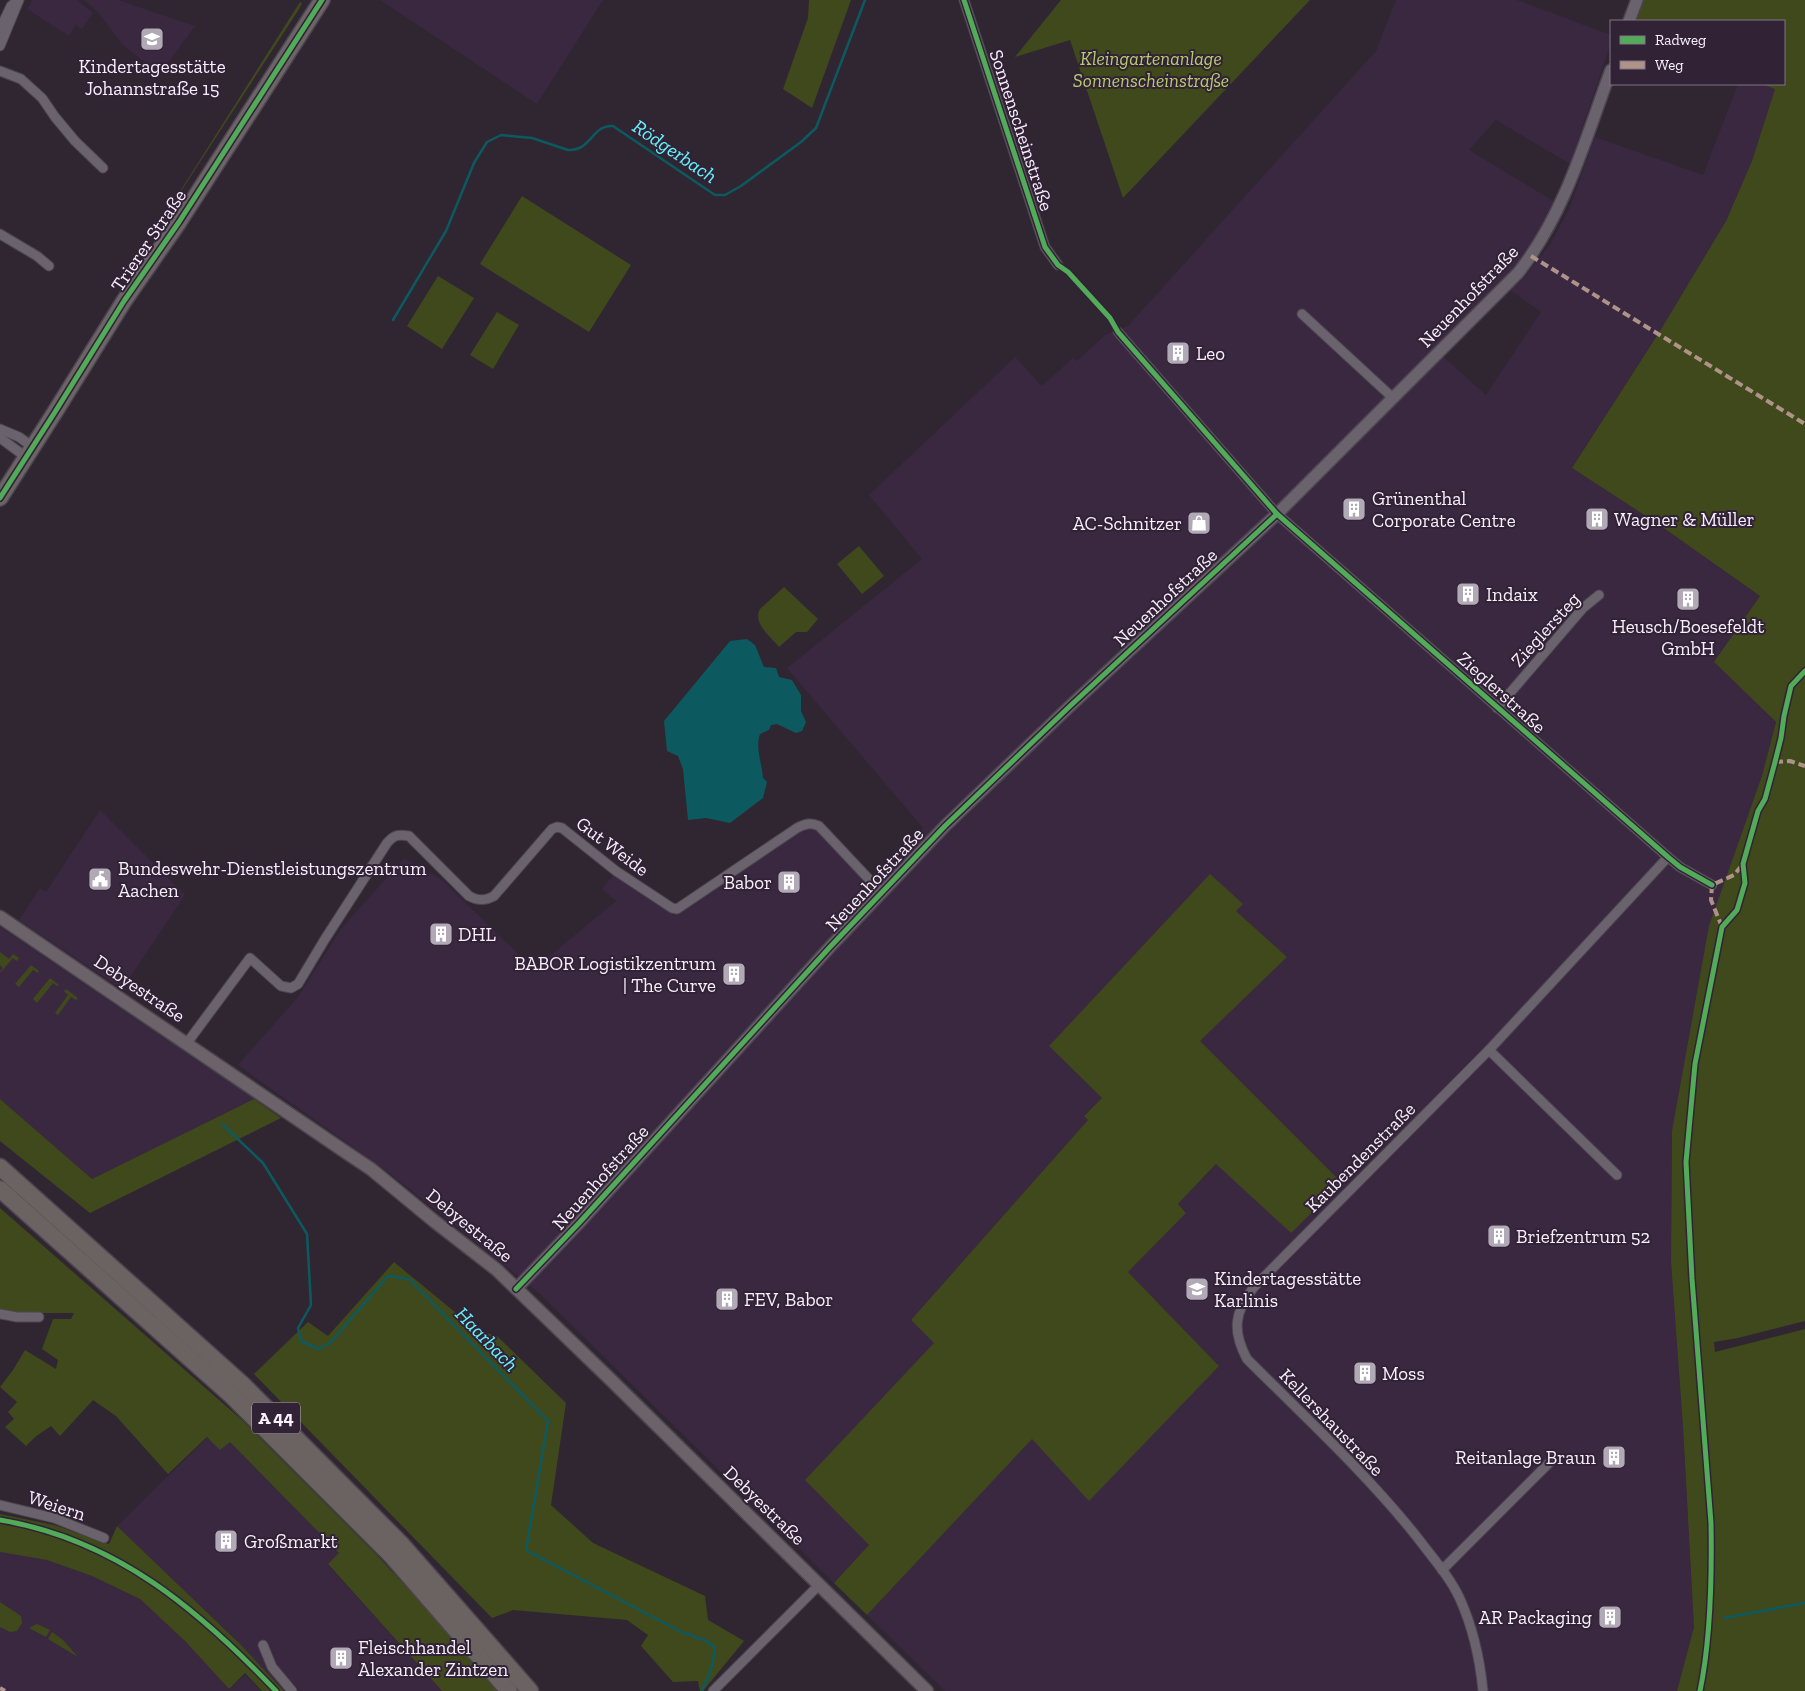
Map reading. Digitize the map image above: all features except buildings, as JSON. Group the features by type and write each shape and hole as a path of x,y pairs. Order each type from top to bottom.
{"highway":[{"name":"A 44","path":"0,1167 249,1391 402,1545 530,1691"},
{"name":"A 44","path":"0,1189 239,1402 391,1555 509,1691"}],"main road":[{"name":"Trierer Straße","path":"0,498 124,301 179,222 322,0"},
{"name":"Debyestraße","path":"0,917 371,1169 498,1270 927,1691"}],"street":[{"path":"0,29 11,6 18,0"},
{"path":"0,46 18,0"},
{"name":"Sonnenscheinstraße","path":"964,0 1044,247 1058,265"},
{"path":"1629,20 1637,0"},
{"path":"0,70 21,79 42,98 75,141 103,168"},
{"name":"Neuenhofstraße","path":"516,1289 579,1223 881,892 945,826 1056,719 1277,514 1518,273 1532,256 1560,205 1610,73"},
{"path":"0,234 38,256 49,266"},
{"path":"1302,314 1393,398"},
{"path":"1118,332 1277,514"},
{"path":"0,429 18,437 30,452"},
{"path":"0,438 30,452"},
{"name":"Zieglerstraße","path":"1277,514 1668,857 1680,867 1712,885"},
{"name":"Zieglersteg","path":"1497,708 1583,608 1599,595"},
{"name":"Gut Weide","path":"187,1043 250,958 281,986 291,988 298,984 387,843 394,836 400,834 409,836 469,896 482,900 494,896 552,829 562,828 631,882 672,908 677,909 797,828 806,824 813,824 819,826 881,892"},
{"name":"Kaubendenstraße","path":"1254,1288 1489,1050 1668,857"},
{"path":"1489,1050 1617,1176"},
{"name":"Kellershaustraße","path":"1254,1288 1244,1300 1238,1314 1236,1329 1239,1344 1247,1359 1329,1441 1396,1512 1442,1570 1460,1599 1474,1640 1483,1691"},
{"path":"0,1314 17,1317 39,1317"},
{"path":"1442,1570 1554,1458"},
{"name":"Weiern","path":"0,1505 54,1518 104,1538"},
{"path":"713,1691 820,1584"},
{"path":"264,1645 272,1667 292,1691"}],"shaded area":[{"path":"33,0 77,0 93,13 82,29 76,25 69,36 27,9"},
{"name":"Kindertagesstätte Johannstraße 15","path":"84,0 118,0 195,26 163,70 160,69 158,73 122,44 98,12"},
{"path":"380,0 603,0 537,104"},
{"path":"1396,0 1517,0 1610,35 1610,46 1570,164 1496,120 1469,150 1555,202 1539,235 1525,257 1503,283 1434,348 1486,395 1541,312 1510,290 1524,278 1551,243 1569,209 1595,137 1703,175 1738,85 1764,85 1775,89 1752,161 1726,221 1660,331 1572,468 1658,524 1760,596 1714,662 1776,722 1672,1131 1671,1262 1683,1427 1694,1627 1677,1691 945,1691 867,1615 1032,1439 1219,1366 1128,1272 1186,1213 1178,1204 1217,1164 1291,1233 1200,1041 1287,957 1236,911 1242,904 1210,875 1049,1046 1102,1098 1084,1115 1088,1120 911,1320 935,1343 806,1480 869,1545 834,1583 540,1294 392,1175 238,1065 298,997 341,929 404,858 441,879 534,969 616,901 602,889 614,874 678,914 817,820 874,880 923,828 787,668 922,559 869,495 1015,357 1042,386 1073,358 1077,361 1105,335 1128,326 1376,51"},
{"path":"100,810 185,895 122,989 19,920 40,888 46,892"},
{"path":"0,927 254,1099 92,1179 0,1099"},
{"path":"208,1437 230,1442 339,1553 328,1565 442,1691 284,1691 241,1645 117,1526"},
{"path":"0,1552 47,1560 92,1576 140,1599 186,1642 229,1689 245,1675 261,1691 0,1691"}],"green space":[{"path":"809,0 851,0 812,108 783,89 808,18"},
{"name":"Kleingartenanlage Sonnenscheinstraße","path":"1061,0 1310,0 1123,198 1070,40 1015,57"},
{"path":"1644,0 1805,0 1805,1321 1714,1342 1715,1352 1805,1329 1805,1691 1677,1691 1694,1627 1683,1427 1671,1262 1672,1131 1709,926 1762,776 1776,722 1714,662 1760,596 1658,524 1572,468 1660,331 1726,221 1752,161 1775,89 1764,85 1785,85 1785,20 1636,20"},
{"path":"300,2 302,3 299,9 139,256"},
{"path":"522,196 631,265 589,332 480,264"},
{"path":"438,276 474,298 442,349 407,326"},
{"path":"497,312 519,325 493,369 470,355"},
{"path":"859,546 884,576 862,594 837,564"},
{"path":"784,587 818,619 807,632 796,632 779,647 760,625 758,614 760,609"},
{"path":"1210,874 1243,904 1236,911 1287,957 1200,1041 1342,1183 1291,1233 1216,1164 1178,1204 1186,1213 1128,1272 1219,1366 1089,1501 1032,1439 867,1615 834,1583 869,1545 805,1480 934,1343 911,1320 1088,1120 1084,1116 1102,1098 1049,1046"},
{"path":"0,952 9,959 13,954 19,958 17,961 13,958 1,972 3,968 0,965"},
{"path":"31,965 39,971 38,973 33,970 19,987 15,984"},
{"path":"50,978 59,985 57,986 53,983 37,1003 33,999"},
{"path":"66,989 78,998 76,1000 71,997 58,1015 55,1013 68,995 64,991"},
{"path":"0,1099 92,1179 254,1099 281,1118 90,1213 0,1141"},
{"path":"0,1208 242,1420 376,1554 467,1653 499,1691 442,1691 328,1564 339,1553 230,1442 220,1450 207,1437 168,1474 116,1416 93,1400 60,1436 51,1426 26,1446 5,1427 14,1419 8,1412 17,1402 0,1387 25,1350 56,1369 58,1360 42,1349 53,1319 71,1319 74,1313 11,1313 0,1311"},
{"path":"394,1262 478,1331 497,1336 566,1403 551,1505 593,1543 705,1596 708,1620 744,1641 703,1691 700,1691 698,1681 673,1682 641,1646 648,1635 627,1620 513,1610 492,1618 254,1374 308,1322 328,1336"},
{"path":"0,1514 54,1525 109,1544 117,1526 241,1645 284,1691 262,1691 245,1673 229,1689 186,1642 140,1599 92,1576 47,1560 0,1552"},
{"path":"0,1602 21,1616 22,1623 17,1631 10,1632 0,1627"},
{"path":"37,1624 50,1630 46,1637 29,1628"},
{"path":"52,1632 63,1640 78,1657 48,1639"}],"water":[{"path":"747,639 755,645 764,667 776,668 779,677 792,680 801,695 801,711 806,722 802,731 796,733 777,724 771,725 769,730 760,734 759,756 763,778 767,782 763,798 730,823 706,818 688,820 683,769 678,756 667,751 664,721 730,641"}],"waterway":[{"name":"Rödgerbach","path":"393,320 446,231 474,163 487,142 501,135 532,138 568,150 576,149 587,143 600,129 613,126 715,195 725,195 741,186 801,142 816,128 865,0"},
{"name":"Haarbach","path":"222,1124 263,1163 307,1234 311,1305 298,1328 301,1341 318,1349 330,1343 388,1276 409,1279 548,1421 526,1550 685,1634 691,1634 698,1639 705,1639 714,1646 711,1668 702,1691"},
{"path":"1724,1618 1805,1603"}],"marked path":[{"path":"1531,256 1805,424"},
{"path":"1775,762 1790,761 1805,766"},
{"path":"1722,927 1711,900 1712,885 1734,875 1743,864"},
{"path":"0,1688 5,1691"}],"cycle path":[{"path":"0,498 124,301 179,222 322,0"},
{"path":"964,0 1045,247 1058,265 1068,272 1110,318 1118,332 1277,514 1668,857 1680,867 1712,885"},
{"path":"516,1289 579,1223 830,947 945,826 1069,707 1277,514"},
{"path":"1700,1691 1709,1629 1711,1523 1692,1279 1686,1162 1695,1064 1722,927 1737,910 1745,883 1743,864 1758,811 1765,799 1775,762 1791,686 1805,671"},
{"path":"0,1520 42,1529 81,1543 117,1561 152,1582 216,1632 276,1691"}],"place":[{"name":"Kindertagesstätte Johannstraße 15","path":"152,39"},
{"name":"Leo","path":"1178,353"},
{"name":"Grünenthal Corporate Centre","path":"1354,509"},
{"name":"Wagner & Müller","path":"1597,519"},
{"name":"AC-Schnitzer","path":"1199,523"},
{"name":"Indaix","path":"1468,594"},
{"name":"Heusch/Boesefeldt GmbH","path":"1688,599"},
{"name":"Bundeswehr-Dienstleistungszentrum Aachen","path":"100,879"},
{"name":"Babor","path":"789,882"},
{"name":"DHL","path":"441,934"},
{"name":"BABOR Logistikzentrum | The Curve","path":"734,974"},
{"name":"Briefzentrum 52","path":"1499,1236"},
{"name":"Kindertagesstätte Karlinis","path":"1197,1289"},
{"name":"FEV, Babor","path":"727,1299"},
{"name":"Moss","path":"1365,1373"},
{"name":"Reitanlage Braun","path":"1614,1457"},
{"name":"Großmarkt","path":"226,1541"},
{"name":"AR Packaging","path":"1610,1617"},
{"name":"Fleischhandel Alexander Zintzen","path":"341,1658"}]}
